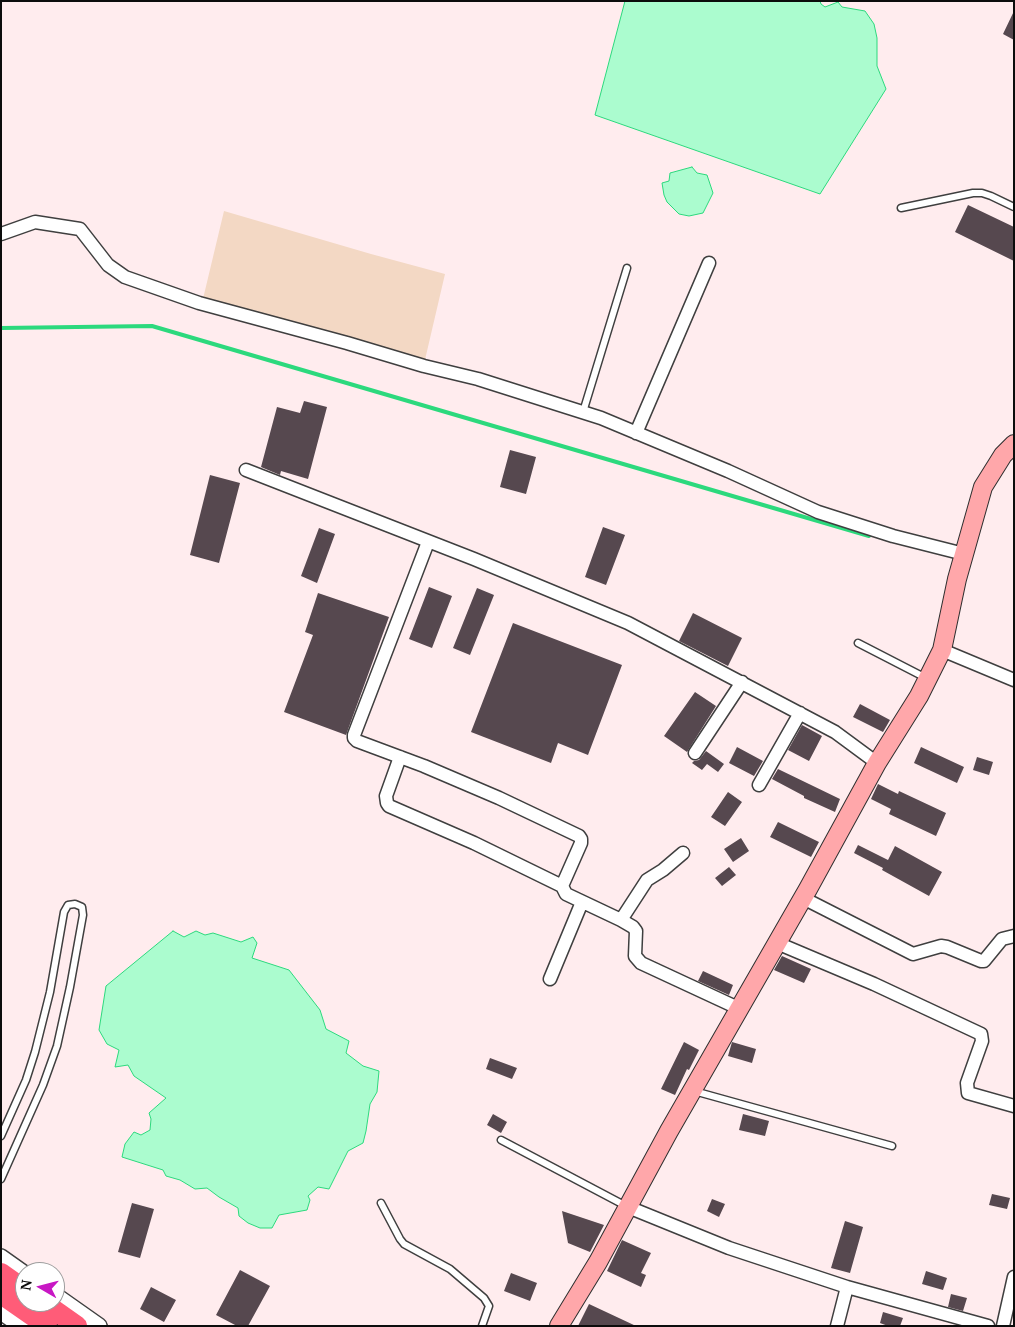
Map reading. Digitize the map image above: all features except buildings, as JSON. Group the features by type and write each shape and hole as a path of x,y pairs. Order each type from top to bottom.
{"main road":[{"path":"559,1326 598,1262 738,1008 804,898 877,762 919,696 942,650 957,578 983,487 1003,455 1014,444"},
{"path":"1,1273 15,1283"},
{"path":"2,1308 47,1326"},
{"path":"57,1312 77,1326"}],"street":[{"path":"1,234 35,222 80,229 108,265 125,277 199,303 424,366 478,379 583,412 728,471 818,512 893,536 964,554"},
{"path":"636,433 709,263"},
{"path":"246,470 628,623 835,732 877,762"},
{"path":"428,542 354,735 357,741 499,798 579,836 581,843 562,886"},
{"path":"942,650 1014,680"},
{"path":"695,753 742,682"},
{"path":"759,785 800,713"},
{"path":"400,757 386,796 389,806 466,839 562,886 566,894 621,920 636,931 635,956 641,963 738,1008"},
{"path":"621,920 647,880 663,870 683,853"},
{"path":"804,898 913,954 941,946 984,961 1002,939 1014,936"},
{"path":"550,979 582,902"},
{"path":"777,943 874,984 981,1034 982,1041 967,1083 968,1093 1014,1106"},
{"path":"628,1206 728,1248 847,1287 988,1326"},
{"path":"1,1256 15,1266"},
{"path":"1003,1326 1014,1277"},
{"path":"837,1326 847,1287"},
{"path":"65,1303 99,1326"},
{"path":"2,1308 21,1326"}],"lane":[{"path":"900,208 973,193 991,196 1014,207"},
{"path":"583,412 627,268"},
{"path":"858,643 928,678"},
{"path":"1,1136 26,1080 35,1052 50,992 64,912 68,905 75,904 82,907 83,915 57,1046 43,1085 1,1179"},
{"path":"692,1090 892,1146"},
{"path":"501,1140 628,1206"},
{"path":"381,1203 404,1244 450,1269 484,1298 489,1306 482,1326"}],"shaded area":[{"path":"625,1 820,1 825,7 838,2 842,7 865,11 874,24 877,38 877,66 886,89 820,194 595,115"},
{"path":"692,167 697,173 707,175 713,193 703,213 689,216 679,214 667,202 662,183 669,181 670,173"},
{"path":"224,211 445,274 424,364 202,303"},
{"path":"173,931 184,937 196,931 205,935 213,933 241,942 253,937 257,943 252,958 289,970 320,1010 326,1029 349,1041 346,1053 363,1066 379,1071 377,1092 370,1104 363,1143 348,1151 329,1189 318,1187 308,1196 310,1200 307,1210 279,1215 272,1228 260,1228 248,1223 239,1216 238,1208 207,1188 195,1189 180,1180 166,1176 163,1170 122,1157 125,1144 134,1132 141,1135 150,1130 151,1119 149,1113 166,1098 134,1076 128,1065 115,1067 119,1050 107,1044 99,1030 106,986"}],"waterway":[{"path":"1,328 152,326 869,536"}]}
